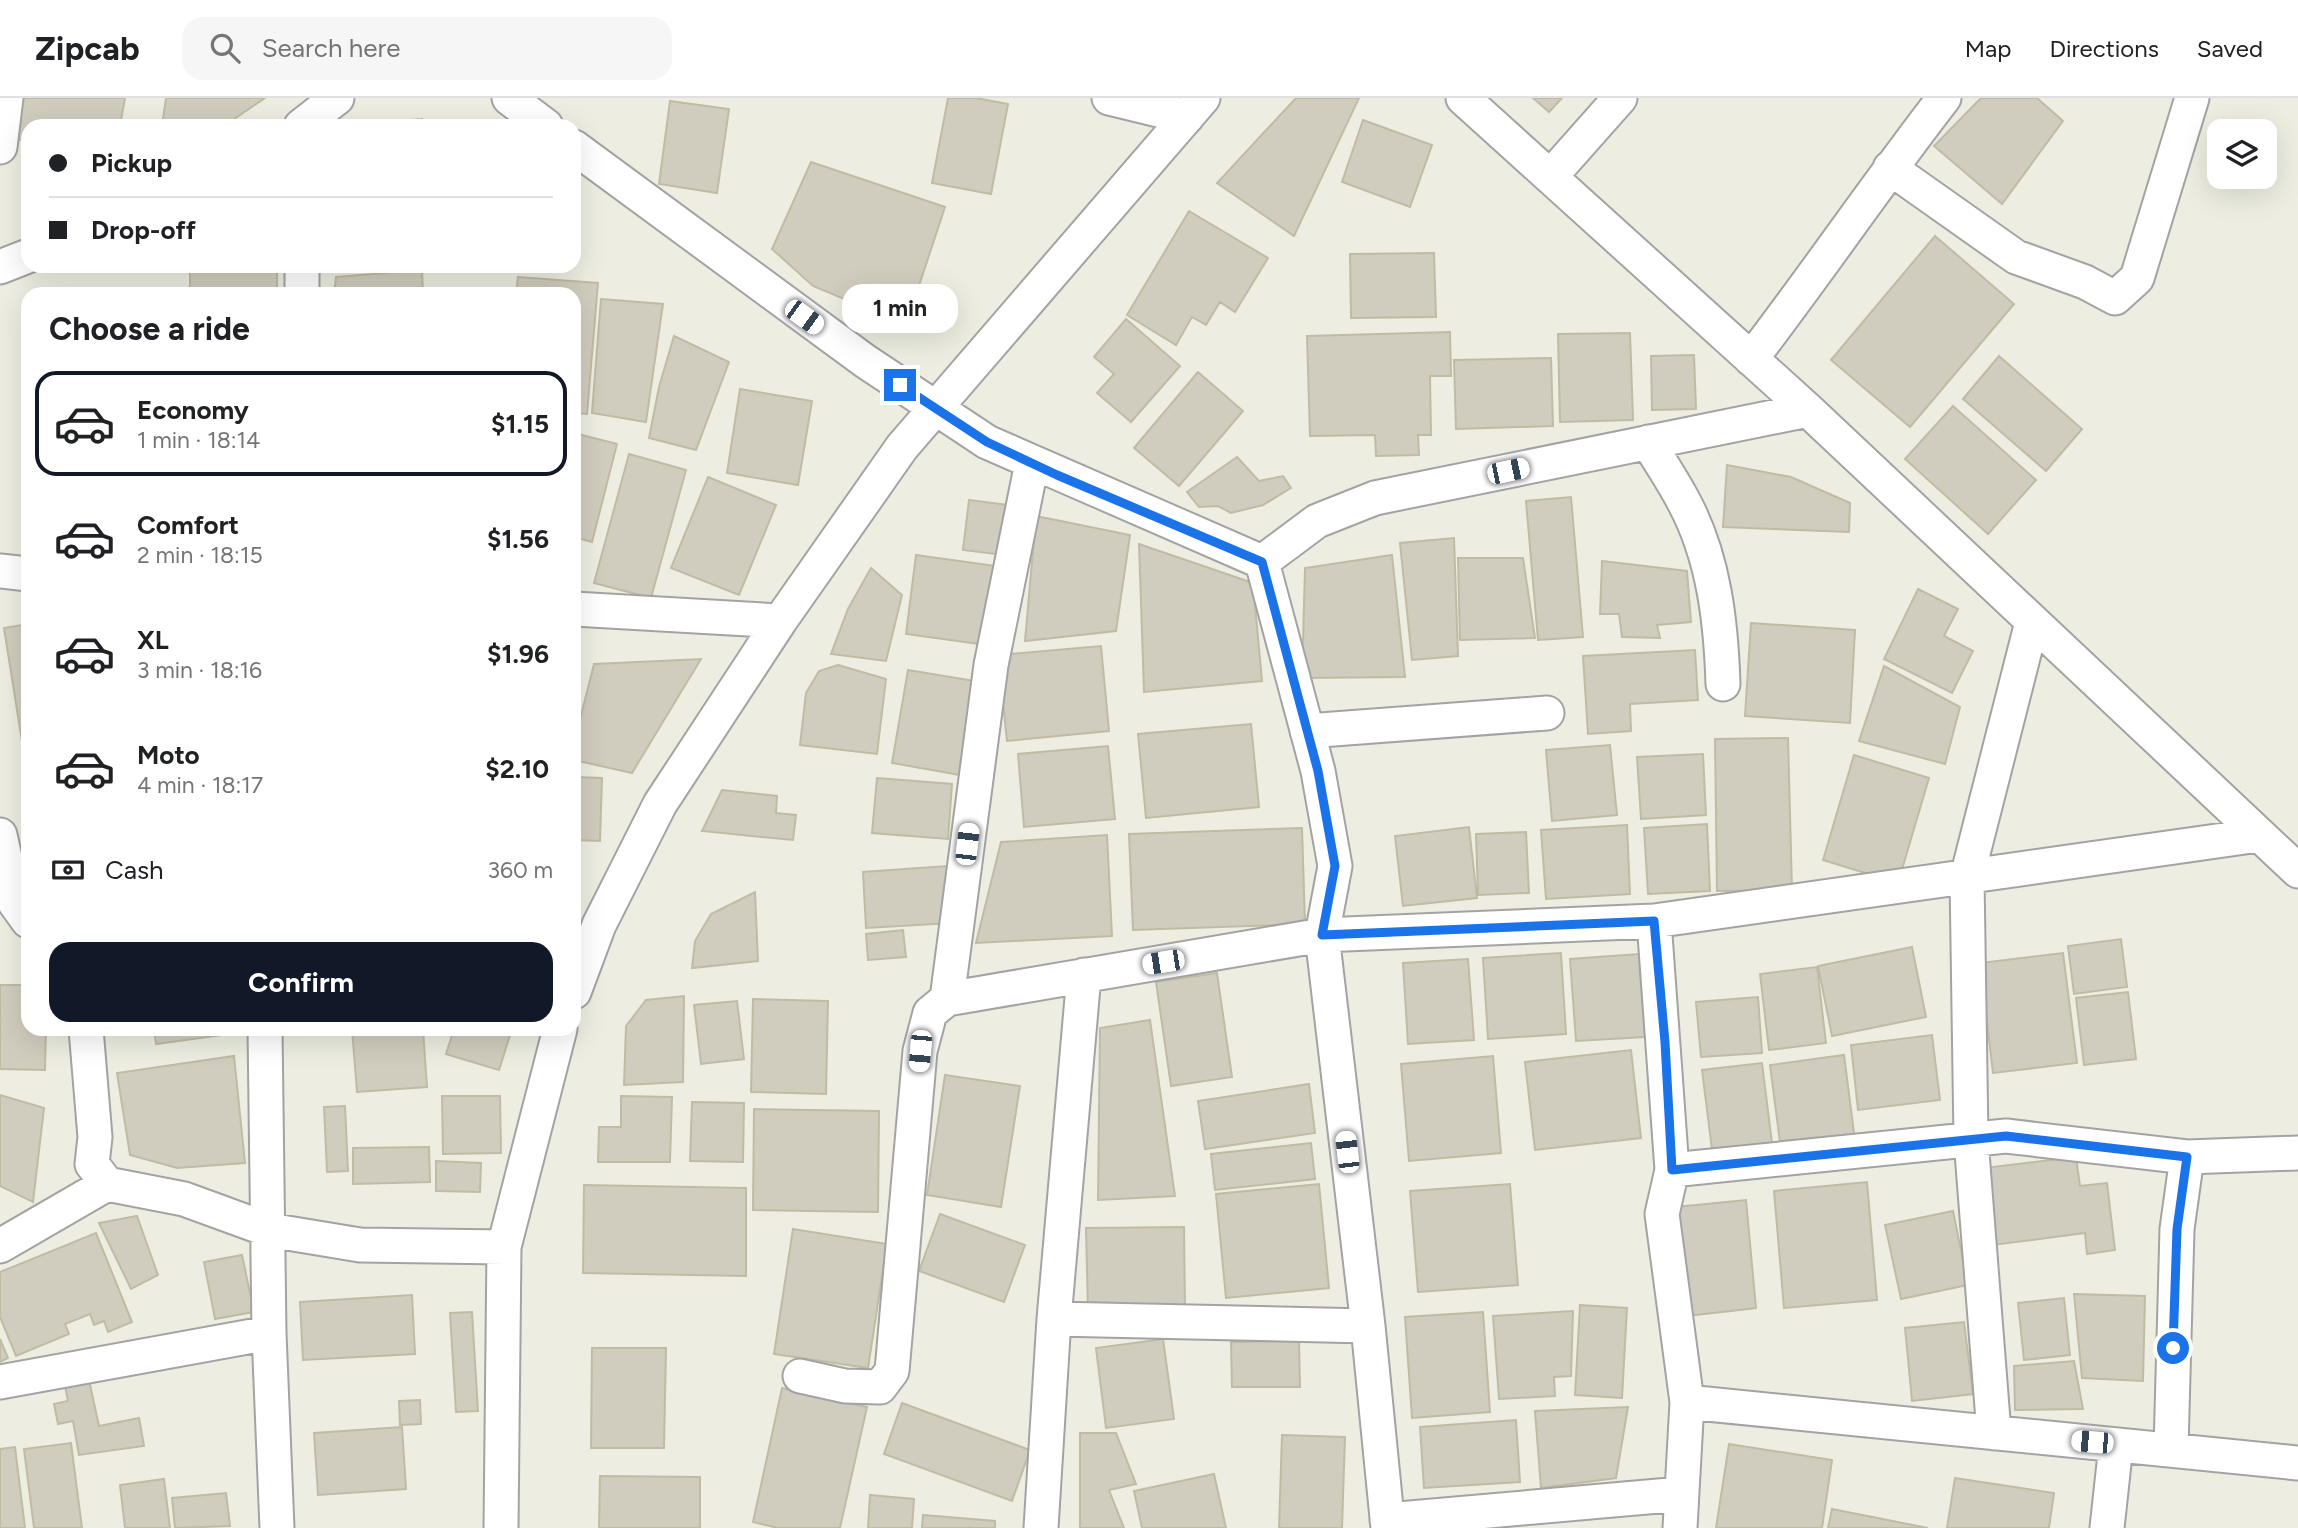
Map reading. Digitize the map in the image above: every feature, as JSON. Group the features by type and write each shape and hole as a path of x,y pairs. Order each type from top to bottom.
{"street":[{"path":"0,147 6,98"},
{"path":"310,119 337,98"},
{"path":"509,98 537,119"},
{"path":"1109,98 1195,108"},
{"path":"1463,98 1808,410 2298,871"},
{"path":"1550,177 1620,98"},
{"path":"1751,359 1813,279 1890,168 1944,98"},
{"path":"1890,168 2016,257 2085,282 2115,298 2137,278 2192,98"},
{"path":"581,973 599,925 660,804 780,621 902,447 1195,108"},
{"path":"581,152 723,260 987,442 1262,562"},
{"path":"0,267 21,259"},
{"path":"1262,562 1317,521 1375,498 1808,410"},
{"path":"1648,442 1685,503 1705,554 1721,622 1723,684"},
{"path":"947,999 991,665 1032,463"},
{"path":"1262,562 1318,771 1335,866 1322,935 1368,1326 1387,1524 1681,1494"},
{"path":"0,571 21,573"},
{"path":"581,609 780,621"},
{"path":"1994,1433 1972,1140 1966,877 2032,622"},
{"path":"1307,731 1548,713"},
{"path":"0,835 14,910"},
{"path":"800,1376 845,1386 880,1387 892,1371 920,1051 930,1013 947,999 1322,935 1654,921 2259,835"},
{"path":"1654,921 1665,1042 1672,1170 1662,1214 1687,1402 1680,1528"},
{"path":"1041,1528 1054,1320 1084,975"},
{"path":"87,1036 95,1137 92,1164 107,1184"},
{"path":"265,1036 269,1333 277,1528"},
{"path":"502,1528 504,1247 558,1036"},
{"path":"1672,1170 2006,1136 2187,1157 2298,1153"},
{"path":"2171,1449 2177,1229 2187,1157"},
{"path":"0,1246 107,1184 184,1199 269,1230 360,1245 504,1247"},
{"path":"1054,1320 1368,1326"},
{"path":"0,1382 269,1333"},
{"path":"1687,1402 2298,1463"},
{"path":"2107,1528 2116,1445"}],"building":[{"path":"13,98 125,98 121,119 21,119 21,140 6,137"},
{"path":"166,98 265,98 234,119 163,119"},
{"path":"948,98 976,98 1008,104 991,194 932,183"},
{"path":"1296,98 1359,98 1294,236 1217,183"},
{"path":"1533,98 1562,98 1549,112"},
{"path":"1981,98 2037,98 2063,121 2002,204 1934,146"},
{"path":"670,101 729,109 717,193 659,184"},
{"path":"1363,120 1432,145 1410,207 1342,182"},
{"path":"811,162 945,207 906,325 813,286 772,249"},
{"path":"1189,211 1268,258 1235,312 1220,302 1206,325 1192,317 1176,345 1127,315"},
{"path":"1935,236 2014,304 1910,427 1831,360"},
{"path":"1434,253 1436,317 1351,318 1350,254"},
{"path":"190,273 277,273 277,287 190,287"},
{"path":"422,273 423,287 335,287 336,277"},
{"path":"518,277 598,283 587,414 581,414 581,287 517,287"},
{"path":"601,299 663,304 646,422 592,413"},
{"path":"1126,319 1180,366 1131,422 1097,393 1114,374 1094,357"},
{"path":"1450,332 1451,376 1430,376 1431,435 1418,435 1419,455 1376,456 1375,435 1310,436 1307,336"},
{"path":"1630,333 1633,420 1560,422 1558,334"},
{"path":"674,336 729,362 696,450 649,438 659,387"},
{"path":"1694,355 1696,409 1652,410 1651,356"},
{"path":"1999,356 2082,429 2046,471 1963,399"},
{"path":"1551,358 1553,426 1456,429 1454,360"},
{"path":"1198,372 1243,411 1179,486 1134,448"},
{"path":"740,389 812,401 798,485 727,473"},
{"path":"1953,406 2036,480 1988,534 1905,459"},
{"path":"581,435 617,444 592,542 581,539"},
{"path":"629,454 686,470 651,598 594,583"},
{"path":"1237,457 1259,481 1283,476 1291,488 1263,505 1231,513 1218,506 1199,507 1187,492"},
{"path":"1727,465 1791,477 1850,503 1849,532 1723,527"},
{"path":"708,477 776,505 739,595 671,568"},
{"path":"1571,497 1583,637 1538,640 1526,501"},
{"path":"969,500 1009,505 1003,555 963,550"},
{"path":"1036,516 1130,535 1116,631 1025,641"},
{"path":"1454,538 1458,656 1412,660 1400,543"},
{"path":"1139,544 1253,583 1262,681 1144,692"},
{"path":"916,555 996,566 987,645 906,634"},
{"path":"1392,555 1405,677 1302,678 1305,568"},
{"path":"1458,558 1523,558 1535,638 1460,640"},
{"path":"1602,561 1687,571 1691,622 1657,625 1660,638 1622,637 1619,614 1600,614"},
{"path":"871,568 902,595 886,661 831,654 848,609"},
{"path":"1918,589 1958,609 1944,636 1973,651 1952,693 1884,659"},
{"path":"1751,623 1855,630 1850,723 1745,716"},
{"path":"21,625 21,735 4,628"},
{"path":"1101,646 1109,731 1007,741 998,655"},
{"path":"1695,650 1698,700 1630,704 1631,731 1588,734 1583,656"},
{"path":"701,659 632,773 581,762 581,715 594,664"},
{"path":"838,665 886,679 877,754 800,745 806,693 819,671"},
{"path":"1884,666 1960,707 1945,764 1859,741"},
{"path":"908,670 975,681 960,775 892,763"},
{"path":"1251,724 1259,807 1146,818 1138,734"},
{"path":"1788,738 1792,890 1717,891 1715,739"},
{"path":"1610,745 1617,815 1552,821 1546,750"},
{"path":"1108,746 1115,819 1024,827 1018,754"},
{"path":"1703,754 1706,815 1641,819 1637,757"},
{"path":"1854,755 1929,778 1898,883 1823,860"},
{"path":"581,777 602,778 600,841 581,840"},
{"path":"877,778 952,784 948,839 872,833"},
{"path":"722,790 777,796 776,813 796,815 793,840 702,831"},
{"path":"1707,824 1710,891 1648,894 1644,828"},
{"path":"1627,825 1630,894 1546,899 1541,830"},
{"path":"1469,827 1477,898 1403,906 1395,836"},
{"path":"1302,828 1305,924 1133,930 1129,834"},
{"path":"1526,832 1529,893 1478,895 1476,834"},
{"path":"1107,835 1112,936 976,943 1001,842"},
{"path":"947,866 951,923 866,928 863,872"},
{"path":"755,892 758,961 692,968 695,941 711,914"},
{"path":"903,930 906,957 868,960 866,934"},
{"path":"2121,939 2127,987 2074,994 2068,946"},
{"path":"1912,947 1926,1017 1832,1036 1818,966"},
{"path":"1561,953 1566,1034 1488,1039 1483,958"},
{"path":"2063,953 2077,1063 1993,1073 1980,963"},
{"path":"1639,954 1645,1037 1576,1041 1570,959"},
{"path":"1468,959 1474,1040 1408,1044 1403,963"},
{"path":"1817,967 1826,1043 1769,1050 1760,974"},
{"path":"1217,973 1232,1077 1171,1086 1156,982"},
{"path":"0,985 21,985 21,1036 46,1036 45,1070 0,1069"},
{"path":"2128,992 2136,1059 2084,1065 2076,998"},
{"path":"684,996 683,1082 624,1085 626,1026 646,1000"},
{"path":"1758,997 1762,1053 1701,1057 1696,1002"},
{"path":"753,999 828,1001 826,1094 751,1092"},
{"path":"737,1001 744,1059 701,1064 694,1005"},
{"path":"1150,1020 1175,1196 1098,1200 1100,1028"},
{"path":"1932,1035 1940,1100 1858,1110 1851,1045"},
{"path":"155,1036 215,1036 156,1044"},
{"path":"353,1036 423,1036 427,1087 357,1092"},
{"path":"452,1036 510,1036 499,1070 446,1054"},
{"path":"1631,1050 1641,1138 1535,1150 1525,1062"},
{"path":"1844,1055 1855,1141 1781,1150 1770,1065"},
{"path":"234,1056 245,1163 177,1168 130,1155 117,1073"},
{"path":"1493,1056 1501,1153 1409,1161 1401,1064"},
{"path":"1762,1063 1772,1143 1712,1150 1702,1070"},
{"path":"945,1075 1020,1086 1001,1207 927,1195"},
{"path":"1309,1084 1315,1133 1205,1149 1198,1101"},
{"path":"0,1095 44,1108 33,1202 0,1186"},
{"path":"442,1096 500,1096 501,1153 443,1154"},
{"path":"621,1096 672,1097 670,1162 598,1162 599,1127 621,1127"},
{"path":"692,1102 744,1103 743,1162 690,1161"},
{"path":"345,1106 348,1171 327,1172 324,1107"},
{"path":"754,1109 879,1111 878,1212 753,1210"},
{"path":"1311,1143 1315,1179 1215,1190 1211,1154"},
{"path":"429,1147 430,1182 353,1184 353,1148"},
{"path":"2076,1157 2080,1186 2107,1183 2115,1250 2087,1254 2085,1233 1993,1245 1984,1168"},
{"path":"436,1161 481,1163 480,1192 436,1191"},
{"path":"1867,1182 1877,1300 1784,1308 1774,1191"},
{"path":"1319,1184 1329,1288 1226,1298 1216,1194"},
{"path":"1510,1184 1518,1285 1418,1292 1410,1191"},
{"path":"584,1185 746,1188 746,1276 583,1273"},
{"path":"1746,1200 1756,1308 1688,1316 1676,1207"},
{"path":"1953,1211 1968,1285 1901,1299 1885,1225"},
{"path":"940,1214 1025,1245 1004,1302 919,1271"},
{"path":"137,1216 158,1275 131,1289 99,1223"},
{"path":"1184,1227 1185,1311 1088,1312 1086,1228"},
{"path":"793,1229 887,1244 868,1368 774,1354"},
{"path":"96,1233 132,1322 108,1332 104,1321 94,1325 90,1314 65,1324 69,1334 16,1356 0,1317 0,1272"},
{"path":"242,1255 254,1312 215,1319 204,1262"},
{"path":"2074,1294 2145,1296 2143,1381 2082,1378"},
{"path":"412,1295 415,1354 303,1360 300,1302"},
{"path":"2064,1298 2070,1355 2024,1360 2018,1303"},
{"path":"1580,1305 1627,1308 1622,1398 1575,1395"},
{"path":"1573,1311 1571,1376 1554,1377 1555,1396 1499,1399 1493,1316"},
{"path":"472,1312 478,1411 456,1412 450,1313"},
{"path":"1483,1312 1490,1412 1412,1418 1405,1317"},
{"path":"1964,1322 1973,1394 1912,1401 1905,1328"},
{"path":"0,1339 8,1358 0,1362"},
{"path":"1163,1339 1174,1419 1106,1428 1096,1348"},
{"path":"1299,1341 1300,1387 1232,1387 1231,1342"},
{"path":"592,1348 666,1348 664,1448 591,1448"},
{"path":"2074,1361 2083,1409 2015,1410 2014,1366"},
{"path":"87,1371 99,1426 139,1418 144,1446 79,1455 73,1421 58,1424 54,1404 68,1401 63,1376"},
{"path":"782,1388 867,1407 840,1528 778,1528 753,1522"},
{"path":"420,1400 421,1424 400,1425 399,1401"},
{"path":"902,1403 1030,1450 1012,1501 884,1454"},
{"path":"1628,1407 1616,1478 1541,1488 1535,1411"},
{"path":"1516,1420 1520,1482 1424,1488 1420,1427"},
{"path":"402,1427 406,1489 318,1495 314,1433"},
{"path":"1080,1433 1116,1433 1136,1484 1109,1490 1124,1528 1080,1528"},
{"path":"1282,1435 1345,1437 1342,1528 1279,1528"},
{"path":"71,1443 82,1528 34,1528 24,1449"},
{"path":"1729,1444 1832,1460 1822,1528 1716,1528"},
{"path":"15,1447 25,1528 0,1528 0,1449"},
{"path":"1214,1474 1226,1528 1142,1528 1134,1491"},
{"path":"600,1476 700,1477 700,1528 599,1528"},
{"path":"1955,1478 2054,1493 2049,1528 1947,1528"},
{"path":"164,1479 170,1528 125,1528 120,1485"},
{"path":"226,1493 230,1526 175,1528 172,1498"},
{"path":"870,1495 914,1499 912,1528 868,1528"},
{"path":"1832,1509 1928,1528 1828,1528"},
{"path":"923,1515 995,1521 995,1528 922,1528"}],"route":[{"path":"900,385 987,442 1057,475 1262,562 1318,771 1335,866 1322,935 1654,921 1665,1042 1672,1170 2006,1136 2187,1157 2177,1229 2173,1348"}]}
